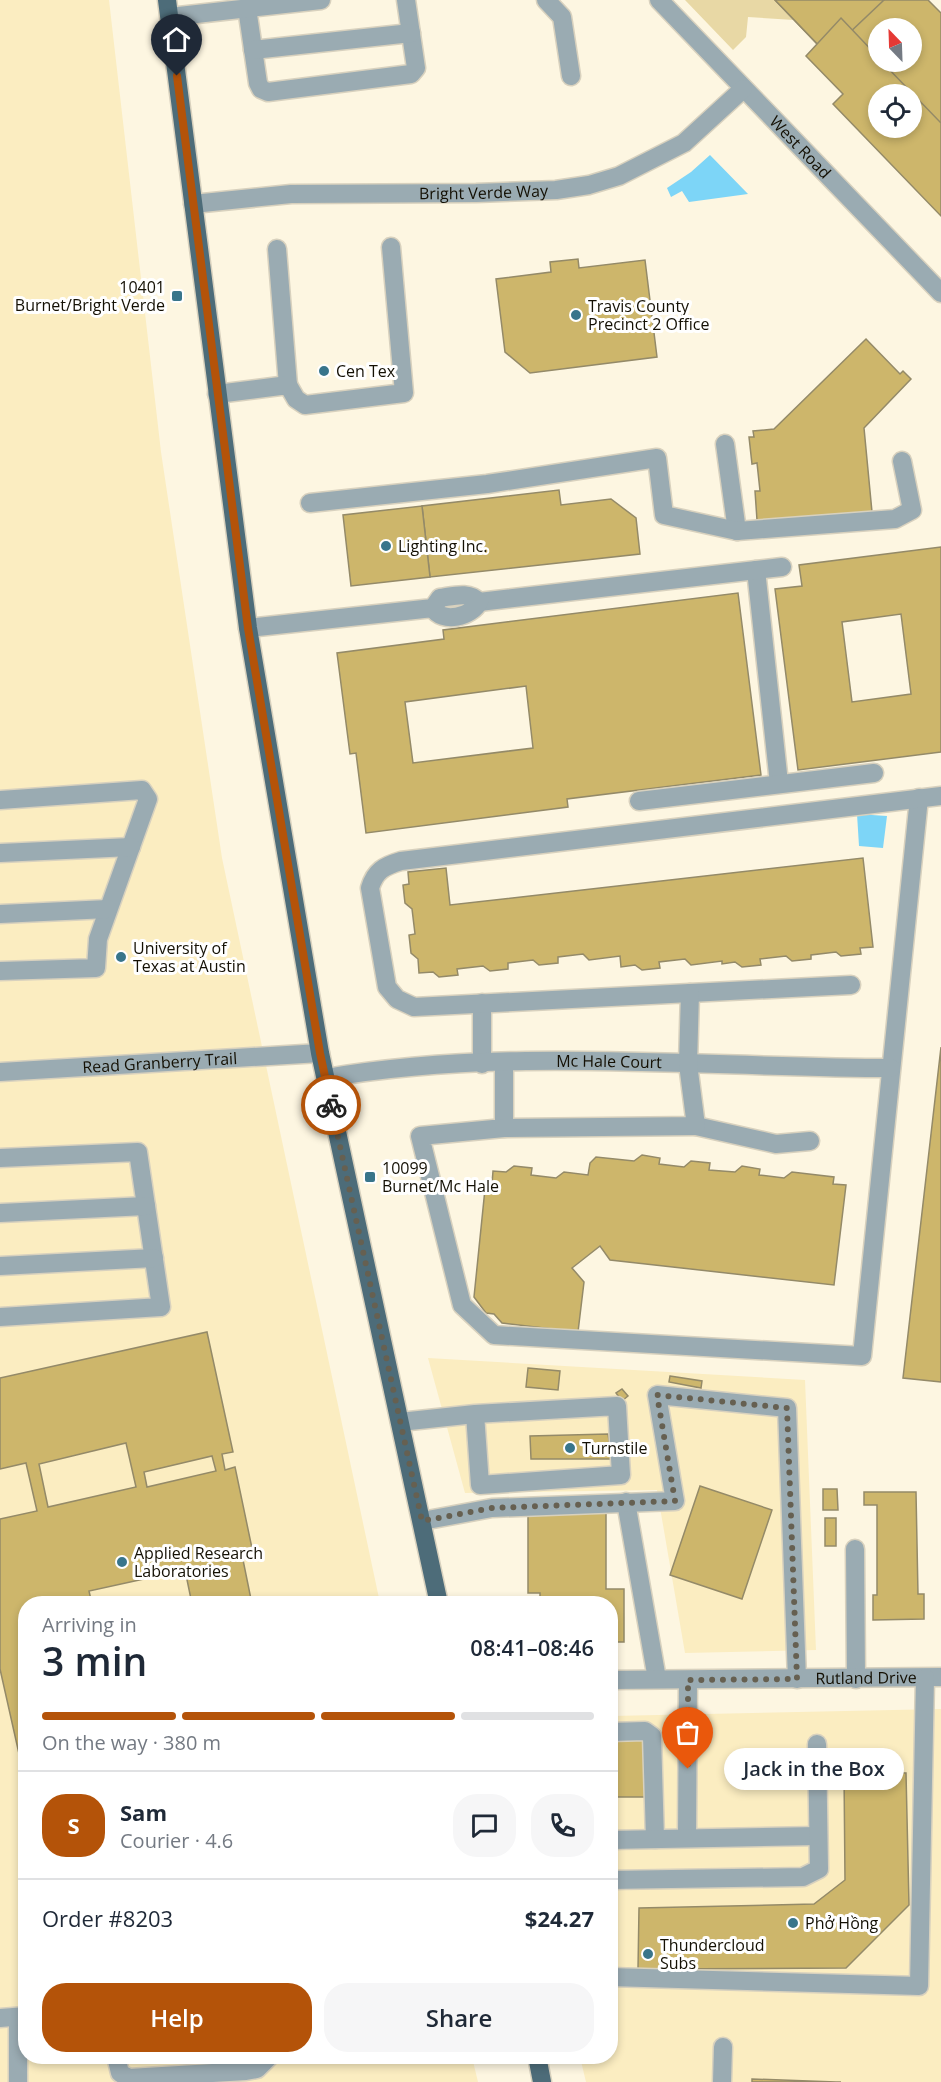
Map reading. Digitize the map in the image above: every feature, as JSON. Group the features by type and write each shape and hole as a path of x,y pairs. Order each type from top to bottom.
{"main road":[{"path":"169,9 248,628 320,1053 438,1596"},
{"path":"539,2064 542,2082"}],"street":[{"path":"169,9 247,8 321,0"},
{"path":"247,8 258,83 261,89 268,92 411,74 416,68 406,0"},
{"path":"546,0 562,16 571,76"},
{"name":"West Road","path":"659,0 941,293"},
{"path":"253,50 411,33"},
{"name":"Bright Verde Way","path":"193,204 291,194 476,193 556,190 589,185 619,176 684,143 743,89"},
{"path":"277,249 288,385 296,399 305,405 404,393 391,247"},
{"path":"217,394 288,385"},
{"path":"725,444 737,531"},
{"path":"310,503 487,484 657,459 664,515 737,531 895,519 912,510 902,461"},
{"path":"248,628 433,608 436,614 443,617 455,616 469,614 479,602 782,567"},
{"path":"756,570 779,783"},
{"path":"639,801 874,773"},
{"path":"0,801 142,790 148,799 98,939 96,968 0,971"},
{"path":"851,986 414,1007 397,999 387,987 370,888 374,876 384,866 401,861 941,796"},
{"path":"810,1141 776,1144 696,1126 504,1128 420,1136 462,1305 494,1335 862,1356 919,798"},
{"path":"0,853 131,847"},
{"path":"0,914 108,909"},
{"path":"690,993 688,1064 696,1126"},
{"path":"482,1003 482,1064"},
{"name":"Read Granberry Trail","path":"0,1072 320,1053"},
{"name":"Mc Hale Court","path":"326,1078 378,1069 566,1060 790,1068 891,1068"},
{"path":"504,1063 504,1128"},
{"path":"0,1158 138,1152 161,1307 0,1317"},
{"path":"0,1213 146,1206"},
{"path":"0,1266 154,1258"},
{"path":"422,1521 492,1508 675,1501 657,1395 787,1408 797,1679"},
{"path":"400,1422 475,1414 617,1406 621,1475 480,1485 475,1414"},
{"path":"626,1502 657,1679"},
{"path":"855,1549 856,1679"},
{"path":"618,1977 919,1986 933,1678"},
{"name":"Rutland Drive","path":"618,1680 933,1678"},
{"path":"687,1838 688,1680"},
{"path":"618,1732 645,1731 652,1736 655,1839"},
{"path":"618,1880 803,1877 819,1869 817,1744"},
{"path":"618,1840 818,1836"},
{"path":"14,2017 18,2082"},
{"path":"722,2082 723,2046"},
{"path":"119,2071 129,2078 246,2071 257,2069 262,2064"}],"shaded area":[{"name":"University of Texas at Austin","path":"0,0 109,0 161,452 222,858 379,1596 18,1596 18,2064 474,2064 478,2082 0,2082"},
{"path":"685,0 796,0 794,20 748,17 746,37 733,50"},
{"path":"428,1358 805,1380 816,1650 685,1653 657,1490 465,1493"},
{"path":"941,1709 941,2082 586,2082 582,2064 618,2064 618,1716"}],"water":[{"path":"710,155 748,194 689,202 682,191 671,197 667,188 691,172"},
{"path":"857,814 887,816 883,848 859,846"}],"building":[{"path":"775,0 928,0 941,13 941,173 907,138 922,138 922,84 868,84 868,97"},
{"path":"775,0 884,0 827,54"},
{"path":"841,18 868,46 868,72 892,72 903,84 868,84 868,138 922,138 922,103 941,123 941,216 833,104 843,94 806,56"},
{"name":"Travis County Precinct 2 Office","path":"578,259 579,268 645,260 657,357 530,373 505,352 496,279 551,272 550,262"},
{"path":"866,339 900,374 903,371 911,379 864,428 872,512 764,524 764,520 757,520 755,491 760,491 757,463 752,464 749,437 754,437 753,431 774,429"},
{"path":"559,490 561,505 611,499 636,518 640,554 430,577 422,506"},
{"name":"Lighting Inc.","path":"422,506 430,577 351,586 343,515"},
{"path":"941,547 941,752 798,770 775,589 802,586 799,565","holes":["901,614 911,694 852,702 842,622"]},
{"path":"738,593 761,775 567,799 568,807 366,833 356,753 350,754 337,653 444,639 443,630","holes":["526,686 533,748 413,763 405,702"]},
{"path":"863,858 873,947 860,948 861,954 841,956 836,952 811,955 811,959 792,961 786,956 760,959 761,965 742,967 735,962 722,964 722,961 691,965 685,959 659,962 660,968 642,970 635,965 621,967 620,956 589,960 583,954 558,957 558,963 539,965 533,960 508,963 508,969 490,971 483,966 457,969 458,975 439,977 433,972 419,973 418,959 411,953 409,935 415,934 412,909 405,903 403,885 409,884 408,872 446,868 450,905"},
{"path":"941,1047 941,1382 903,1378"},
{"path":"642,1155 660,1158 659,1164 684,1167 691,1161 710,1163 709,1170 735,1172 742,1166 760,1169 759,1175 784,1178 792,1172 834,1177 833,1184 846,1185 834,1285 610,1260 600,1246 572,1268 584,1282 578,1332 502,1323 494,1314 486,1313 474,1297 485,1189 492,1184 493,1171 506,1172 514,1166 532,1168 531,1175 556,1178 564,1172 588,1175 590,1163 596,1157 634,1161"},
{"name":"Applied Research Laboratories","path":"207,1332 233,1452 222,1454 225,1470 235,1467 253,1553 242,1555 250,1596 190,1596 185,1570 89,1591 90,1596 18,1596 18,1749 0,1669 0,1519 37,1511 26,1463 0,1469 0,1378","holes":["126,1443 136,1487 48,1507 39,1464","212,1456 216,1471 147,1487 144,1472"]},
{"path":"528,1368 560,1371 558,1390 526,1387"},
{"path":"670,1376 702,1381 701,1388 669,1382"},
{"path":"622,1389 628,1396 622,1401 616,1393"},
{"name":"Turnstile","path":"608,1434 612,1459 531,1459 530,1436"},
{"path":"700,1486 772,1510 742,1599 670,1575"},
{"path":"823,1489 837,1489 838,1510 823,1510"},
{"path":"864,1492 916,1492 918,1594 924,1594 924,1619 873,1620 873,1595 877,1595 877,1505 864,1505"},
{"path":"528,1510 549,1514 606,1513 606,1589 624,1589 624,1642 618,1642 618,1596 540,1596 540,1593 528,1593"},
{"path":"825,1518 836,1518 836,1546 825,1546"},
{"path":"618,1737 643,1737 643,1742 650,1742 649,1797 618,1797"},
{"path":"844,1772 906,1773 909,1905 846,1968 638,1969 639,1908 814,1904 845,1880"},
{"path":"752,2079 836,2082 752,2082"}],"way so far":[{"path":"331,1105 422,1521 492,1508 675,1501 657,1395 787,1408 797,1679 688,1680 688,1769"}],"place":[{"name":"10401 Burnet/Bright Verde","path":"177,296"},
{"name":"Travis County Precinct 2 Office","path":"576,315"},
{"name":"Cen Tex","path":"324,371"},
{"name":"Lighting Inc.","path":"386,546"},
{"name":"University of Texas at Austin","path":"121,957"},
{"name":"10099 Burnet/Mc Hale","path":"370,1177"},
{"name":"Turnstile","path":"570,1448"},
{"name":"Applied Research Laboratories","path":"122,1562"},
{"name":"Jack in the Box","path":"688,1769"},
{"name":"Phở Hồng","path":"793,1923"},
{"name":"Thundercloud Subs","path":"648,1954"}],"route":[{"path":"177,76 248,628 320,1053 331,1105"}]}
